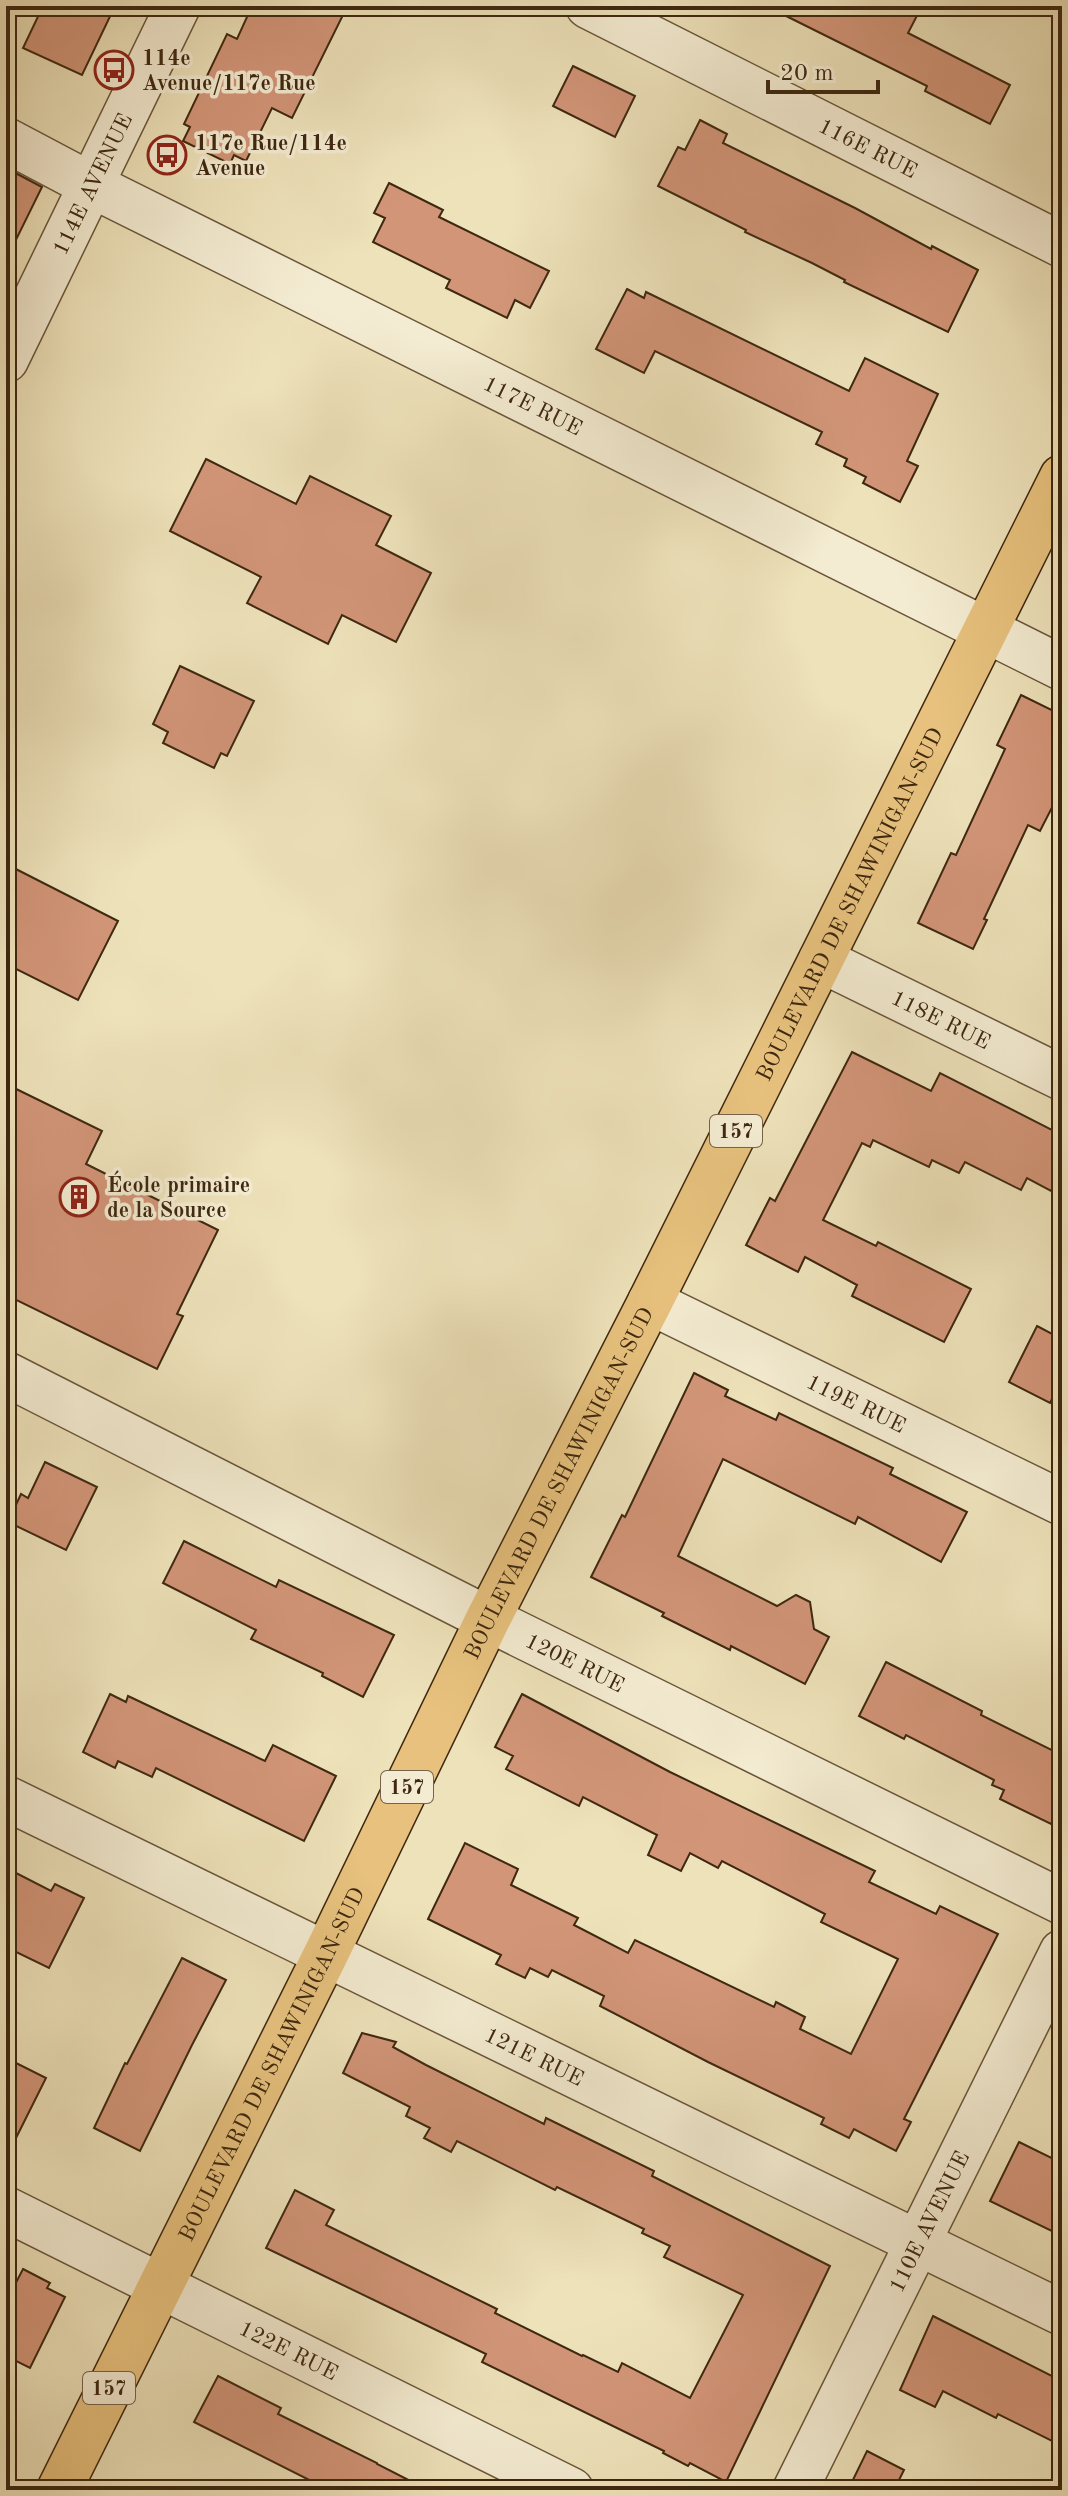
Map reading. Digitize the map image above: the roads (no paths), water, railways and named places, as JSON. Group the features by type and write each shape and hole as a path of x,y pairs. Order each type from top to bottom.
{"main road":[{"name":"BOULEVARD DE SHAWINIGAN-SUD","path":"59,2490 326,1954 488,1619 1062,477"}],"street":[{"name":"114E AVENUE","path":"6,360 178,6"},
{"name":"116E RUE","path":"588,6 1062,245"},
{"name":"117E RUE","path":"6,140 1062,668"},
{"name":"118E RUE","path":"821,960 1062,1078"},
{"name":"119E RUE","path":"650,1302 1062,1503"},
{"name":"120E RUE","path":"6,1374 488,1619 1062,1902"},
{"name":"121E RUE","path":"6,1798 1062,2313"},
{"name":"110E AVENUE","path":"795,2490 1062,1952"},
{"name":"122E RUE","path":"6,2209 571,2490"}],"place":[{"name":"114e Avenue/117e Rue","path":"114,70"},
{"name":"117e Rue/114e Avenue","path":"167,155"},
{"name":"École primaire de la Source","path":"79,1197"}]}
